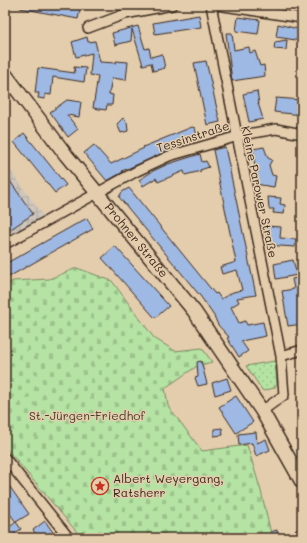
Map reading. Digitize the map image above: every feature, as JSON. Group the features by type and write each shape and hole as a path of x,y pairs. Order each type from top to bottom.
{"main road":[{"name":"Prohner Straße","path":"5,74 66,155 194,311 262,411 302,482"}],"street":[{"path":"88,28 125,14 172,5"},
{"name":"Kleine Parower Straße","path":"211,5 281,356 284,395 262,411"},
{"path":"217,5 302,18"},
{"name":"Tessinstraße","path":"5,244 137,171 169,156 236,136 276,129 302,134"},
{"path":"281,356 302,350"},
{"path":"5,458 70,538"}],"shaded area":[{"path":"11,171 44,217 5,238 5,175"}],"green space":[{"name":"St.-Jürgen-Friedhof","path":"77,268 112,281 154,338 175,351 202,348 212,362 197,366 165,388 168,406 202,451 247,445 261,491 272,538 82,538 5,447 5,286 13,281 49,279"},
{"path":"275,361 277,384 274,388 263,391 246,366"}],"building":[{"path":"21,5 81,5 78,19 20,8"},
{"path":"199,15 201,27 155,34 153,23"},
{"path":"238,17 260,20 258,34 236,31"},
{"path":"278,24 302,30 302,41 276,37"},
{"path":"138,26 145,49 149,48 151,57 162,54 165,68 153,71 151,63 143,65 132,29 131,41 115,45 112,33"},
{"path":"226,33 232,33 234,50 249,47 250,53 255,51 260,66 264,65 265,76 232,81"},
{"path":"87,37 88,42 95,41 100,62 128,62 126,80 112,78 109,94 113,95 112,105 107,105 106,110 93,108 98,76 90,75 92,53 76,57 72,42"},
{"path":"287,40 286,50 274,49 275,42"},
{"path":"206,61 220,122 207,125 194,63"},
{"path":"74,67 86,68 84,82 53,77 51,95 45,94 45,99 38,98 39,93 35,93 38,68 75,73"},
{"path":"257,91 259,104 258,103 263,119 249,122 243,94"},
{"path":"276,98 302,100 302,115 274,112"},
{"path":"67,100 81,102 79,117 67,115 78,129 68,137 50,112"},
{"path":"123,118 127,122 128,131 121,133 117,124"},
{"path":"192,127 195,128 198,139 122,171 123,172 107,181 84,153 94,145 111,164 144,148 143,147"},
{"path":"24,133 66,185 55,193 14,142"},
{"path":"225,147 256,295 237,298 239,302 231,307 239,323 245,321 247,325 263,322 266,336 241,341 248,351 239,357 227,338 229,337 218,325 214,316 201,297 119,197 122,192 129,188 215,294 217,293 221,299 233,292 242,290 237,270 222,274 220,267 236,262 213,150"},
{"path":"264,147 268,158 272,160 269,165 272,175 276,176 274,187 255,184 254,178 259,169 255,168 253,149"},
{"path":"200,154 202,162 206,161 209,167 200,170 201,171 185,175 184,171 158,182 156,178 143,186 139,180 168,164"},
{"path":"5,174 33,214 5,233"},
{"path":"268,197 281,198 280,204 285,205 284,214 273,213 274,209 269,209"},
{"path":"87,218 93,229 5,279 5,264"},
{"path":"267,226 281,227 280,238 296,239 295,247 266,245"},
{"path":"115,246 169,306 155,318 102,258"},
{"path":"293,260 297,275 276,279 274,264"},
{"path":"302,277 302,324 288,326 282,291 294,289 292,279"},
{"path":"201,361 207,384 198,386 195,378 198,377 197,362"},
{"path":"227,378 231,390 215,395 212,383"},
{"path":"236,396 253,422 236,433 219,407"},
{"path":"222,428 223,435 214,436 214,429"},
{"path":"256,432 257,443 266,439 270,450 256,456 252,443 239,445 238,434"},
{"path":"5,480 29,514 16,522 5,507"},
{"path":"45,521 57,538 39,538 33,530"},
{"path":"16,522 21,529 15,533 14,538 5,538 6,530"},
{"path":"302,527 302,538 296,538 293,532"},
{"path":"277,530 278,538 272,538 270,532"}],"place":[{"name":"Albert Weyergang, Ratsherr","path":"100,486"}]}
